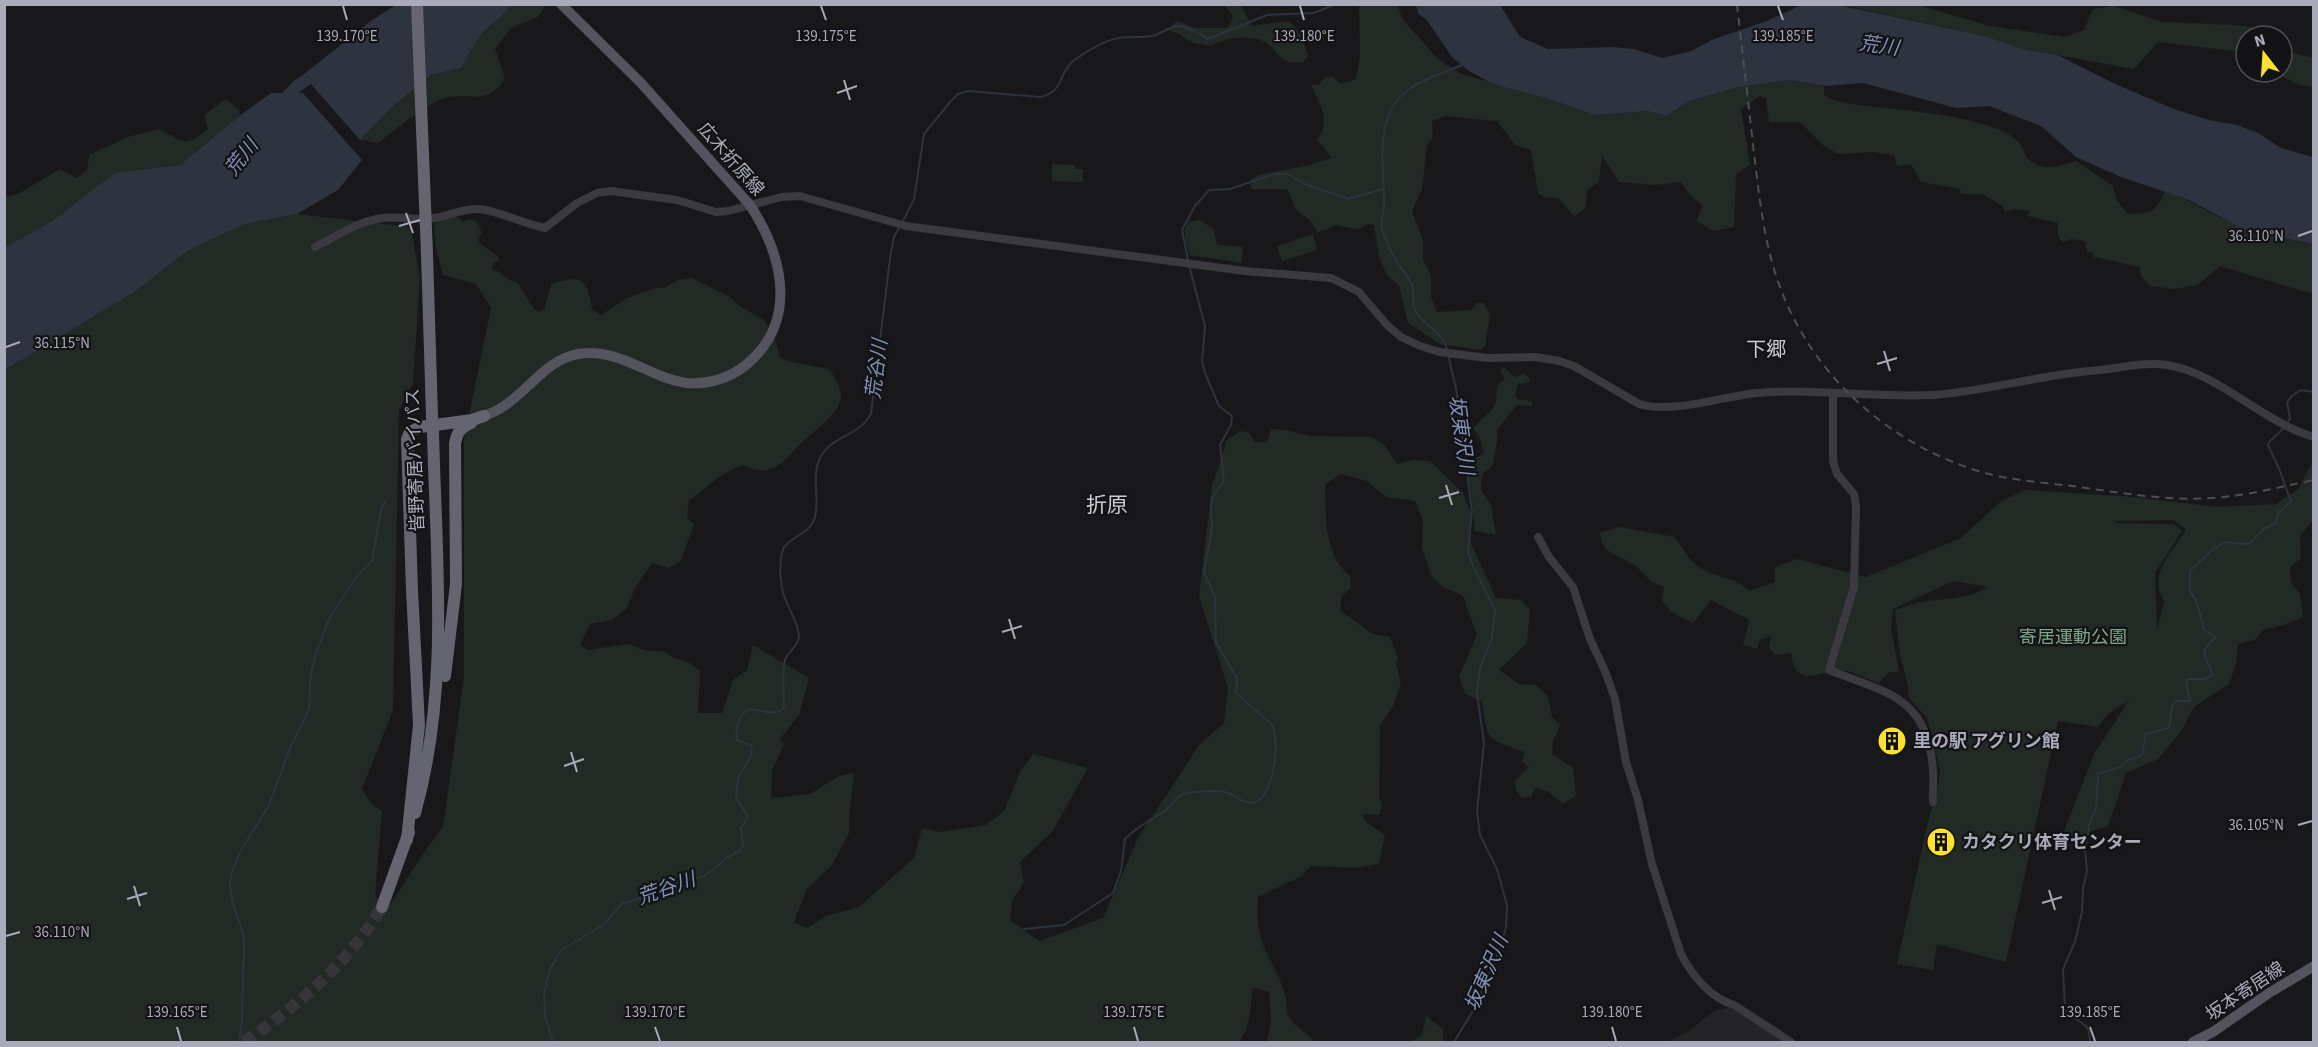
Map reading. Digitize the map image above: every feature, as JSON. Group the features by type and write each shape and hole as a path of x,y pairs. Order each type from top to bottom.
{"highway":[{"name":"皆野寄居バイパス","path":"382,907 407,840 421,790 430,745 437,687 439,614 417,4"},
{"path":"407,840 419,725 411,590 407,438 411,432 420,427 472,420 484,416"},
{"path":"407,840 422,809 432,774 441,710 456,584 456,436 462,427 484,416"}],"main road":[{"name":"広木折原線","path":"484,416 514,399 557,362 576,354 611,354 665,378 704,383 737,372 758,355 771,338 779,319 781,295 779,271 773,252 750,205 641,83 561,4"},
{"name":"坂本寄居線","path":"2193,1042 2213,1032 2313,966"}],"street":[{"path":"315,247 356,225 370,221 384,218 432,219 471,209 492,212 518,222 545,228 577,203 597,193 611,191 677,200 709,211 728,211 781,197 800,196 906,226 1245,271 1331,278 1359,292 1387,325 1401,337 1420,346 1452,354 1487,358 1536,357 1559,362 1574,366 1639,404 1649,407 1680,405 1755,393 1932,395 1957,393 2060,374 2151,363 2173,366 2201,376 2294,430 2313,437"},
{"path":"1833,393 1833,461 1837,474 1854,494 1856,507 1854,587 1829,670 1893,695 1904,701 1916,714 1924,725 1932,762 1933,802"},
{"path":"1538,537 1549,557 1573,587 1590,639 1615,699 1626,762 1638,800 1652,864 1681,954 1701,984 1717,997 1734,1005 1791,1042"}],"shaded area":[{"path":"1733,1007 1786,1042 1668,1042 1689,1031 1711,1013"}],"green space":[{"path":"510,5 546,5 538,17 511,28 495,49 505,78 498,88 483,96 458,96 439,100 415,114 378,143 360,140 392,107 431,75 461,68 481,34 506,12"},
{"path":"1223,5 1241,5 1252,26 1289,21 1301,34 1308,56 1303,62 1288,62 1268,44 1257,39 1236,38 1211,46 1190,42 1180,34 1167,30 1177,21 1195,28 1227,28 1233,17"},
{"path":"1359,5 1397,5 1403,20 1439,60 1462,74 1595,115 1647,111 1666,116 1690,101 1735,88 1789,80 1824,86 1824,95 1839,102 1914,111 1975,122 2000,130 2018,142 2026,157 2038,165 2056,167 2076,161 2113,186 2116,199 2128,214 2152,210 2159,203 2165,191 2238,225 2313,244 2313,293 2220,266 2198,285 2174,289 2150,286 2141,276 2140,267 2094,257 2093,252 2087,252 2085,241 2071,239 2063,243 2058,235 2058,223 2028,216 2030,211 2015,209 2005,212 2003,206 1982,194 1961,194 1960,189 1921,182 1911,164 1897,166 1894,155 1872,152 1838,154 1824,146 1800,122 1769,122 1766,99 1760,96 1741,109 1750,165 1736,174 1734,227 1714,231 1696,221 1703,206 1689,194 1681,182 1655,185 1619,182 1602,156 1599,182 1588,189 1585,209 1574,216 1559,199 1544,197 1538,193 1531,150 1515,145 1497,121 1445,116 1432,121 1433,137 1427,146 1422,189 1412,211 1423,241 1423,260 1431,275 1431,298 1437,312 1471,310 1477,302 1484,303 1490,315 1485,346 1481,350 1440,344 1408,323 1399,286 1387,275 1379,257 1374,225 1368,224 1358,229 1335,225 1317,232 1311,221 1296,210 1287,189 1251,189 1251,179 1262,174 1310,165 1331,158 1316,140 1321,134 1324,120 1321,106 1311,85 1319,85 1325,77 1333,77 1340,84 1356,79 1360,57"},
{"path":"1842,5 1918,5 1990,26 2065,37 2084,30 2093,9 2114,6 2162,22 2234,25 2234,51 2158,42 2134,69 2023,49 1985,36"},
{"path":"2294,53 2313,58 2313,87 2294,82"},
{"path":"226,99 240,111 239,116 180,165 115,174 52,221 5,247 5,197 18,194 60,169 77,178 87,170 89,155 128,137 158,129 183,141 192,140 208,129 204,115"},
{"path":"1052,164 1075,165 1075,169 1083,169 1083,182 1052,181"},
{"path":"297,214 411,227 420,279 413,383 399,410 393,710 362,789 370,802 382,811 375,897 390,905 443,827 464,677 464,439 491,308 476,284 443,275 436,248 434,223 454,215 464,222 469,219 476,221 482,233 478,238 479,243 499,257 492,269 518,283 534,309 539,312 545,308 551,284 561,281 576,280 585,284 592,309 601,315 627,298 655,288 664,288 678,280 692,278 730,297 738,305 764,320 775,339 780,357 791,362 830,369 838,385 841,395 837,409 781,463 765,470 742,465 720,476 689,501 687,517 694,525 680,562 668,568 652,563 635,588 627,608 612,620 590,624 580,645 588,650 628,644 647,651 662,651 690,663 700,671 698,713 722,713 733,680 747,670 753,645 809,678 799,715 779,740 785,743 772,770 771,798 810,794 839,776 854,773 849,833 832,865 807,889 794,922 807,928 826,916 859,907 914,858 922,828 939,832 986,825 1004,811 1020,772 1033,754 1088,768 1052,832 1020,862 1024,882 1012,901 1010,920 1039,941 1103,918 1138,838 1200,744 1224,723 1228,688 1199,596 1212,486 1227,440 1241,431 1249,433 1254,442 1267,442 1271,429 1311,436 1371,437 1385,445 1397,464 1415,460 1430,461 1463,493 1471,513 1471,543 1496,598 1521,600 1530,610 1527,643 1499,670 1519,684 1536,685 1548,696 1552,717 1560,725 1553,742 1552,754 1573,768 1576,796 1563,804 1547,791 1535,788 1531,797 1522,798 1516,790 1515,781 1529,767 1522,762 1524,752 1502,744 1491,737 1486,725 1482,701 1465,694 1459,676 1477,635 1463,596 1443,587 1431,575 1422,548 1423,521 1415,501 1386,497 1367,481 1341,474 1325,484 1326,521 1330,545 1341,567 1350,576 1351,588 1342,596 1340,610 1373,634 1390,637 1398,658 1396,664 1401,684 1393,706 1380,726 1379,797 1382,805 1379,815 1363,814 1365,821 1385,835 1379,864 1355,868 1310,866 1302,876 1258,897 1260,934 1264,948 1282,985 1287,1013 1294,1024 1313,1039 1313,1042 1267,1042 1271,1021 1269,992 1256,988 1252,989 1248,1023 1239,1042 5,1042 5,370 133,293 189,250 245,224"},
{"path":"1199,220 1214,229 1217,245 1243,247 1242,263 1190,255 1185,230 1188,222"},
{"path":"1313,234 1317,250 1282,261 1277,246"},
{"path":"1503,367 1515,377 1523,374 1528,376 1530,382 1518,384 1515,395 1517,399 1531,401 1533,404 1531,406 1517,405 1497,430 1493,463 1481,479 1481,490 1491,505 1496,535 1475,531 1467,472 1468,463 1484,453 1479,436 1473,429 1494,405 1497,386 1505,379 1500,371"},
{"name":"寄居運動公園","path":"2313,461 2313,520 2300,536 2301,558 2290,567 2291,582 2300,594 2303,617 2263,630 2255,640 2238,644 2236,664 2229,684 2194,707 2182,730 2158,759 2126,773 2108,826 2060,842 2094,754 2129,700 2107,715 2098,727 2058,721 2006,962 1937,944 1933,970 1897,964 1928,821 1938,788 1940,770 1926,717 1908,696 1895,611 1919,602 1965,596 1988,587 1953,581 1893,609 1891,628 1899,672 1889,672 1879,683 1838,670 1812,676 1798,672 1791,653 1775,655 1769,648 1771,636 1760,640 1757,649 1743,645 1749,620 1711,600 1693,623 1671,612 1662,600 1664,587 1652,582 1636,566 1605,549 1599,533 1619,527 1675,537 1699,567 1738,583 1749,591 1775,582 1775,567 1797,559 1866,577 1961,538 2000,502 2025,490 2122,496 2218,507 2276,504 2298,489","holes":["2174,520 2186,530 2163,564 2160,573 2159,592 2164,601 2157,630 2155,573 2182,531 2174,524 2117,523 2114,521"]},
{"path":"1426,1016 1443,1029 1443,1042 1411,1042 1422,1035"}],"water":[{"path":"396,5 510,5 506,12 481,34 461,68 431,75 392,107 360,140 303,75 372,20"},
{"path":"1416,5 1500,5 1520,37 1548,49 1613,47 1634,49 1662,58 1691,51 1714,39 1767,21 1797,7 1838,5 1985,36 2023,49 2057,55 2115,84 2174,109 2209,120 2237,125 2258,133 2281,148 2313,157 2313,244 2245,230 2189,200 2121,177 2076,157 2041,126 1989,106 1956,108 1863,83 1825,86 1789,80 1735,88 1690,101 1666,116 1647,111 1595,115 1549,99 1493,84 1469,71 1452,57 1426,19 1418,14"},
{"path":"271,93 303,93 362,160 338,190 297,214 245,224 189,250 133,293 5,370 5,247 52,221 115,173 180,165 239,116"}],"waterway":[{"name":"荒谷川","path":"903,221 914,199 924,134 958,94 969,91 1040,97 1048,95 1057,87 1073,61 1113,39 1152,36 1178,26 1208,39 1267,15 1314,13 1336,4"},
{"name":"坂東沢川","path":"1447,350 1438,333 1416,312 1412,285 1394,257 1382,229 1384,206 1382,153 1385,127 1395,103 1401,96 1417,84 1462,65"},
{"name":"荒川","path":"280,104 297,86 320,71"},
{"path":"1188,260 1182,230 1195,206 1209,190 1230,189 1275,174 1287,174 1305,184 1348,199 1383,189"},
{"name":"荒谷川","path":"553,1042 545,1017 544,993 549,972 560,951 603,925 622,904 647,896 659,888 701,877 727,857 738,852 743,846 741,828 748,817 737,801 736,795 739,776 752,749 751,745 737,740 737,728 743,714 748,710 776,712 782,710 784,706 784,664 799,637 782,587 780,570 782,553 788,543 808,528 815,517 817,465 825,450 866,422 871,414 890,258 894,237 900,226"},
{"path":"1024,929 1064,925 1113,893 1121,871 1125,839 1166,810 1179,796 1195,792 1221,791 1244,801 1255,802 1267,789 1274,766 1276,743 1272,725 1236,693 1237,678 1216,643 1215,597 1204,572 1212,529 1212,498 1224,481 1220,445 1231,425 1232,416 1219,406 1205,373 1202,361 1205,326 1189,265"},
{"name":"坂東沢川","path":"1448,355 1456,388 1472,511 1468,551 1471,562 1495,610 1492,638 1480,668 1477,693 1484,743 1477,811 1480,835 1497,869 1507,905 1506,927 1499,951 1474,1009 1454,1042"},
{"path":"2287,423 2290,419 2287,402 2293,395 2301,390 2314,392"},
{"path":"2090,1042 2086,1026 2068,1014 2065,1008 2063,969 2075,942 2082,912 2087,871 2085,850 2090,822 2096,809 2098,774 2120,767 2128,760 2142,755 2146,734 2169,728 2172,706 2176,701 2190,701 2186,681 2204,679 2213,675 2204,654 2205,649 2216,637 2204,630 2198,606 2190,590 2190,571 2213,549 2225,542 2250,543 2264,529 2276,523 2278,513 2291,502 2268,445 2284,428"},
{"path":"239,1042 244,945 230,886 232,871 240,852 269,805 290,748 309,708 311,673 330,617 357,576 372,561 381,510 385,502"}],"tunnel":[{"path":"244,1042 321,982 354,946 382,907"}],"railway":[{"path":"1737,4 1762,217 1774,270 1794,319 1811,348 1855,400 1881,422 1910,441 1940,456 1985,473 2025,481 2145,496 2194,499 2237,495 2314,480"}],"place":[{"name":"里の駅 アグリン館","path":"1892,741"},
{"name":"カタクリ体育センター","path":"1941,842"}],"district":[{"name":"下郷","path":"1766,349"},
{"name":"折原","path":"1107,505"}]}
